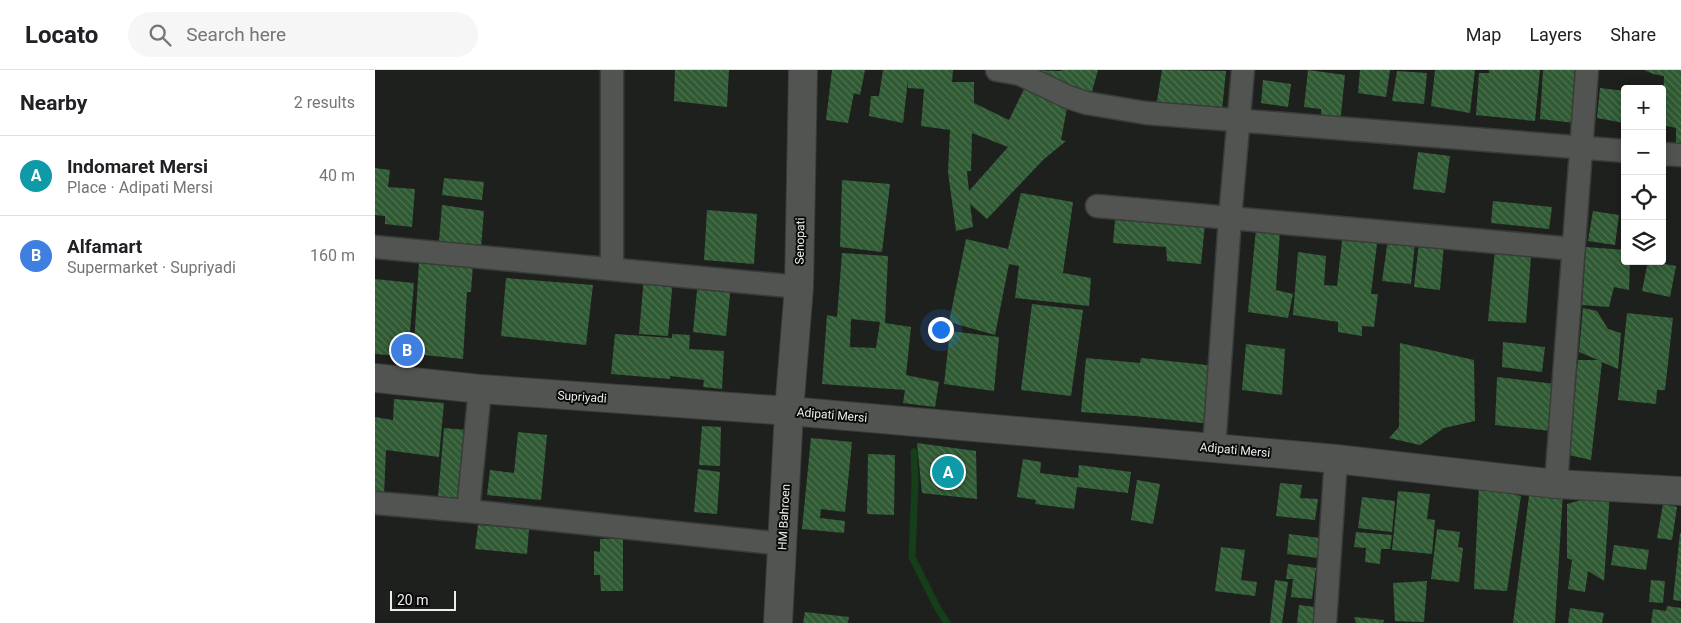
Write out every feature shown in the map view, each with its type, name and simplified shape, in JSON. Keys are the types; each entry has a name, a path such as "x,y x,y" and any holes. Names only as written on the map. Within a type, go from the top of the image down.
{"street":[{"path":"612,268 613,70"},
{"name":"Senopati","path":"789,411 799,287 803,70"},
{"path":"997,70 1020,74 1068,97 1086,103 1146,113 1239,122 1621,151"},
{"path":"1214,448 1230,218 1243,70"},
{"path":"1556,484 1587,70"},
{"path":"1666,154 1681,155"},
{"path":"1097,206 1574,249"},
{"path":"375,247 799,287"},
{"name":"Supriyadi","path":"375,378 480,389 789,411"},
{"path":"468,511 480,389"},
{"name":"Adipati Mersi","path":"789,411 1336,459 1556,484 1681,491"},
{"name":"HM Bahroen","path":"778,623 789,411"},
{"path":"1325,623 1336,459"},
{"path":"375,503 783,544"}],"building":[{"path":"675,70 729,70 727,107 674,101"},
{"path":"832,70 865,70 860,95 854,93 848,123 826,120"},
{"path":"883,70 953,70 952,82 974,82 974,103 1009,120 1026,85 1067,108 1061,140 1066,141 1043,160 987,219 970,204 973,227 956,231 948,172 950,130 921,126 924,89 908,88 908,80 903,123 869,116 871,96 879,96","holes":["972,133 1008,147 969,191 967,171 971,171"]},
{"path":"1029,70 1061,71 1098,70 1091,95"},
{"path":"1162,70 1226,71 1222,110 1156,107"},
{"path":"1308,70 1345,75 1340,124 1321,122 1321,109 1304,107"},
{"path":"1360,70 1390,70 1386,97 1358,93"},
{"path":"1435,70 1475,70 1470,113 1431,106"},
{"path":"1489,70 1540,70 1535,121 1476,115 1479,73 1489,73"},
{"path":"1543,70 1578,70 1575,123 1540,119"},
{"path":"1644,70 1681,70 1681,144 1676,143 1676,128 1666,126 1666,85 1664,85 1664,76"},
{"path":"1397,71 1427,73 1424,104 1392,101"},
{"path":"1263,80 1291,84 1288,107 1261,103"},
{"path":"1600,88 1621,91 1621,122 1597,118"},
{"path":"1418,152 1450,156 1445,193 1413,189"},
{"path":"375,168 390,170 388,187 415,189 412,227 385,224 385,216 375,215"},
{"path":"444,178 484,182 482,200 442,195"},
{"path":"842,180 890,184 882,252 840,247"},
{"path":"1021,193 1073,202 1063,273 1091,278 1089,306 1015,298 1019,266 1009,264 995,335 949,322 966,239 1008,249"},
{"path":"1493,201 1552,207 1549,229 1491,223"},
{"path":"442,205 484,211 481,247 439,241"},
{"path":"707,210 757,214 754,264 704,260"},
{"path":"1593,211 1619,215 1615,245 1588,241"},
{"path":"1115,220 1205,224 1201,264 1167,261 1166,247 1113,243"},
{"path":"1256,229 1280,231 1276,290 1293,294 1288,318 1248,312"},
{"path":"1343,232 1378,235 1371,294 1378,294 1374,327 1362,326 1362,336 1338,332 1338,322 1293,315 1298,252 1326,256 1324,285 1337,286"},
{"path":"1388,239 1415,242 1411,284 1382,281"},
{"path":"1419,242 1444,244 1440,290 1414,287"},
{"path":"1586,247 1621,250 1621,265 1630,265 1629,290 1614,287 1609,307 1582,305"},
{"path":"1495,250 1531,256 1526,323 1488,321"},
{"path":"842,253 888,256 885,323 911,327 906,375 939,382 935,407 903,403 905,390 822,384 827,315 837,317","holes":["851,319 880,322 876,348 850,347"]},
{"path":"419,262 473,264 471,292 467,292 463,359 414,354 412,364 399,362 399,356 375,354 375,279 414,283 409,344 414,345"},
{"path":"1647,265 1676,266 1670,297 1642,291"},
{"path":"644,277 673,278 668,336 639,334"},
{"path":"506,278 593,285 586,345 501,336"},
{"path":"698,280 731,284 726,336 693,332"},
{"path":"1032,304 1083,310 1071,396 1021,390"},
{"path":"1583,308 1597,311 1608,329 1621,333 1618,369 1602,362 1591,460 1569,455 1578,360 1598,360 1579,352"},
{"path":"1627,313 1673,318 1665,390 1657,390 1656,404 1618,400"},
{"path":"950,331 999,337 994,391 944,384"},
{"path":"615,334 672,338 672,334 690,335 689,349 724,351 722,389 703,387 704,380 670,376 670,379 611,374"},
{"path":"1503,342 1545,347 1542,372 1502,367"},
{"path":"1400,343 1474,360 1475,421 1444,428 1420,445 1389,438 1399,427"},
{"path":"1246,344 1285,349 1282,395 1242,390"},
{"path":"1086,358 1140,363 1141,358 1216,366 1211,424 1081,412"},
{"path":"1497,377 1555,384 1551,431 1495,425"},
{"path":"394,399 444,403 439,457 386,450 384,495 375,494 375,417 393,420"},
{"path":"702,426 721,427 720,466 699,465"},
{"path":"444,428 468,430 462,500 438,497"},
{"path":"518,432 547,435 541,500 487,495 490,470 514,473"},
{"path":"811,438 852,442 845,512 821,509 820,518 845,521 844,533 802,529"},
{"path":"917,443 976,451 977,499 922,493"},
{"path":"868,454 895,455 894,515 867,514"},
{"path":"1023,459 1041,462 1040,473 1078,478 1079,465 1131,472 1128,493 1077,487 1074,509 1035,504 1036,500 1017,497"},
{"path":"698,469 720,472 717,514 694,512"},
{"path":"1137,480 1160,484 1153,524 1131,520"},
{"path":"1280,483 1302,485 1300,498 1318,499 1315,520 1276,516"},
{"path":"1479,486 1521,496 1507,591 1474,589"},
{"path":"1530,488 1563,492 1555,623 1513,623"},
{"path":"1398,491 1430,494 1427,519 1435,520 1432,554 1392,550"},
{"path":"1610,492 1604,581 1588,571 1585,592 1568,589 1572,560 1567,558 1567,504"},
{"path":"1362,497 1395,501 1392,532 1358,528"},
{"path":"1663,504 1677,507 1672,540 1657,538"},
{"path":"478,525 529,529 527,554 475,549"},
{"path":"1437,529 1460,532 1458,547 1463,548 1459,582 1431,579"},
{"path":"1356,532 1392,535 1390,549 1381,549 1380,564 1365,562 1366,548 1354,547"},
{"path":"1681,533 1681,601 1673,600"},
{"path":"1289,534 1320,538 1317,558 1287,554"},
{"path":"623,538 623,591 601,591 600,575 594,575 594,551 600,552 600,539"},
{"path":"1614,545 1649,550 1646,570 1611,565"},
{"path":"1221,547 1245,550 1241,580 1257,582 1255,596 1215,591"},
{"path":"1288,564 1316,568 1312,599 1291,597 1293,579 1286,579"},
{"path":"1275,580 1288,582 1282,623 1270,623"},
{"path":"1651,580 1665,581 1663,603 1649,602"},
{"path":"1427,581 1424,622 1395,621 1393,583"},
{"path":"1299,605 1323,608 1321,623 1297,623"},
{"path":"1667,606 1681,608 1681,623 1651,623 1653,609 1666,611"},
{"path":"1570,608 1604,613 1602,623 1568,623"},
{"path":"805,612 849,617 848,623 803,623"},
{"path":"1354,617 1384,620 1383,623 1356,623"}],"waterway":[{"path":"914,452 915,483 912,557 947,623"}],"place":[{"name":"Alfamart","path":"407,350"},
{"name":"Indomaret Mersi","path":"948,472"}]}
